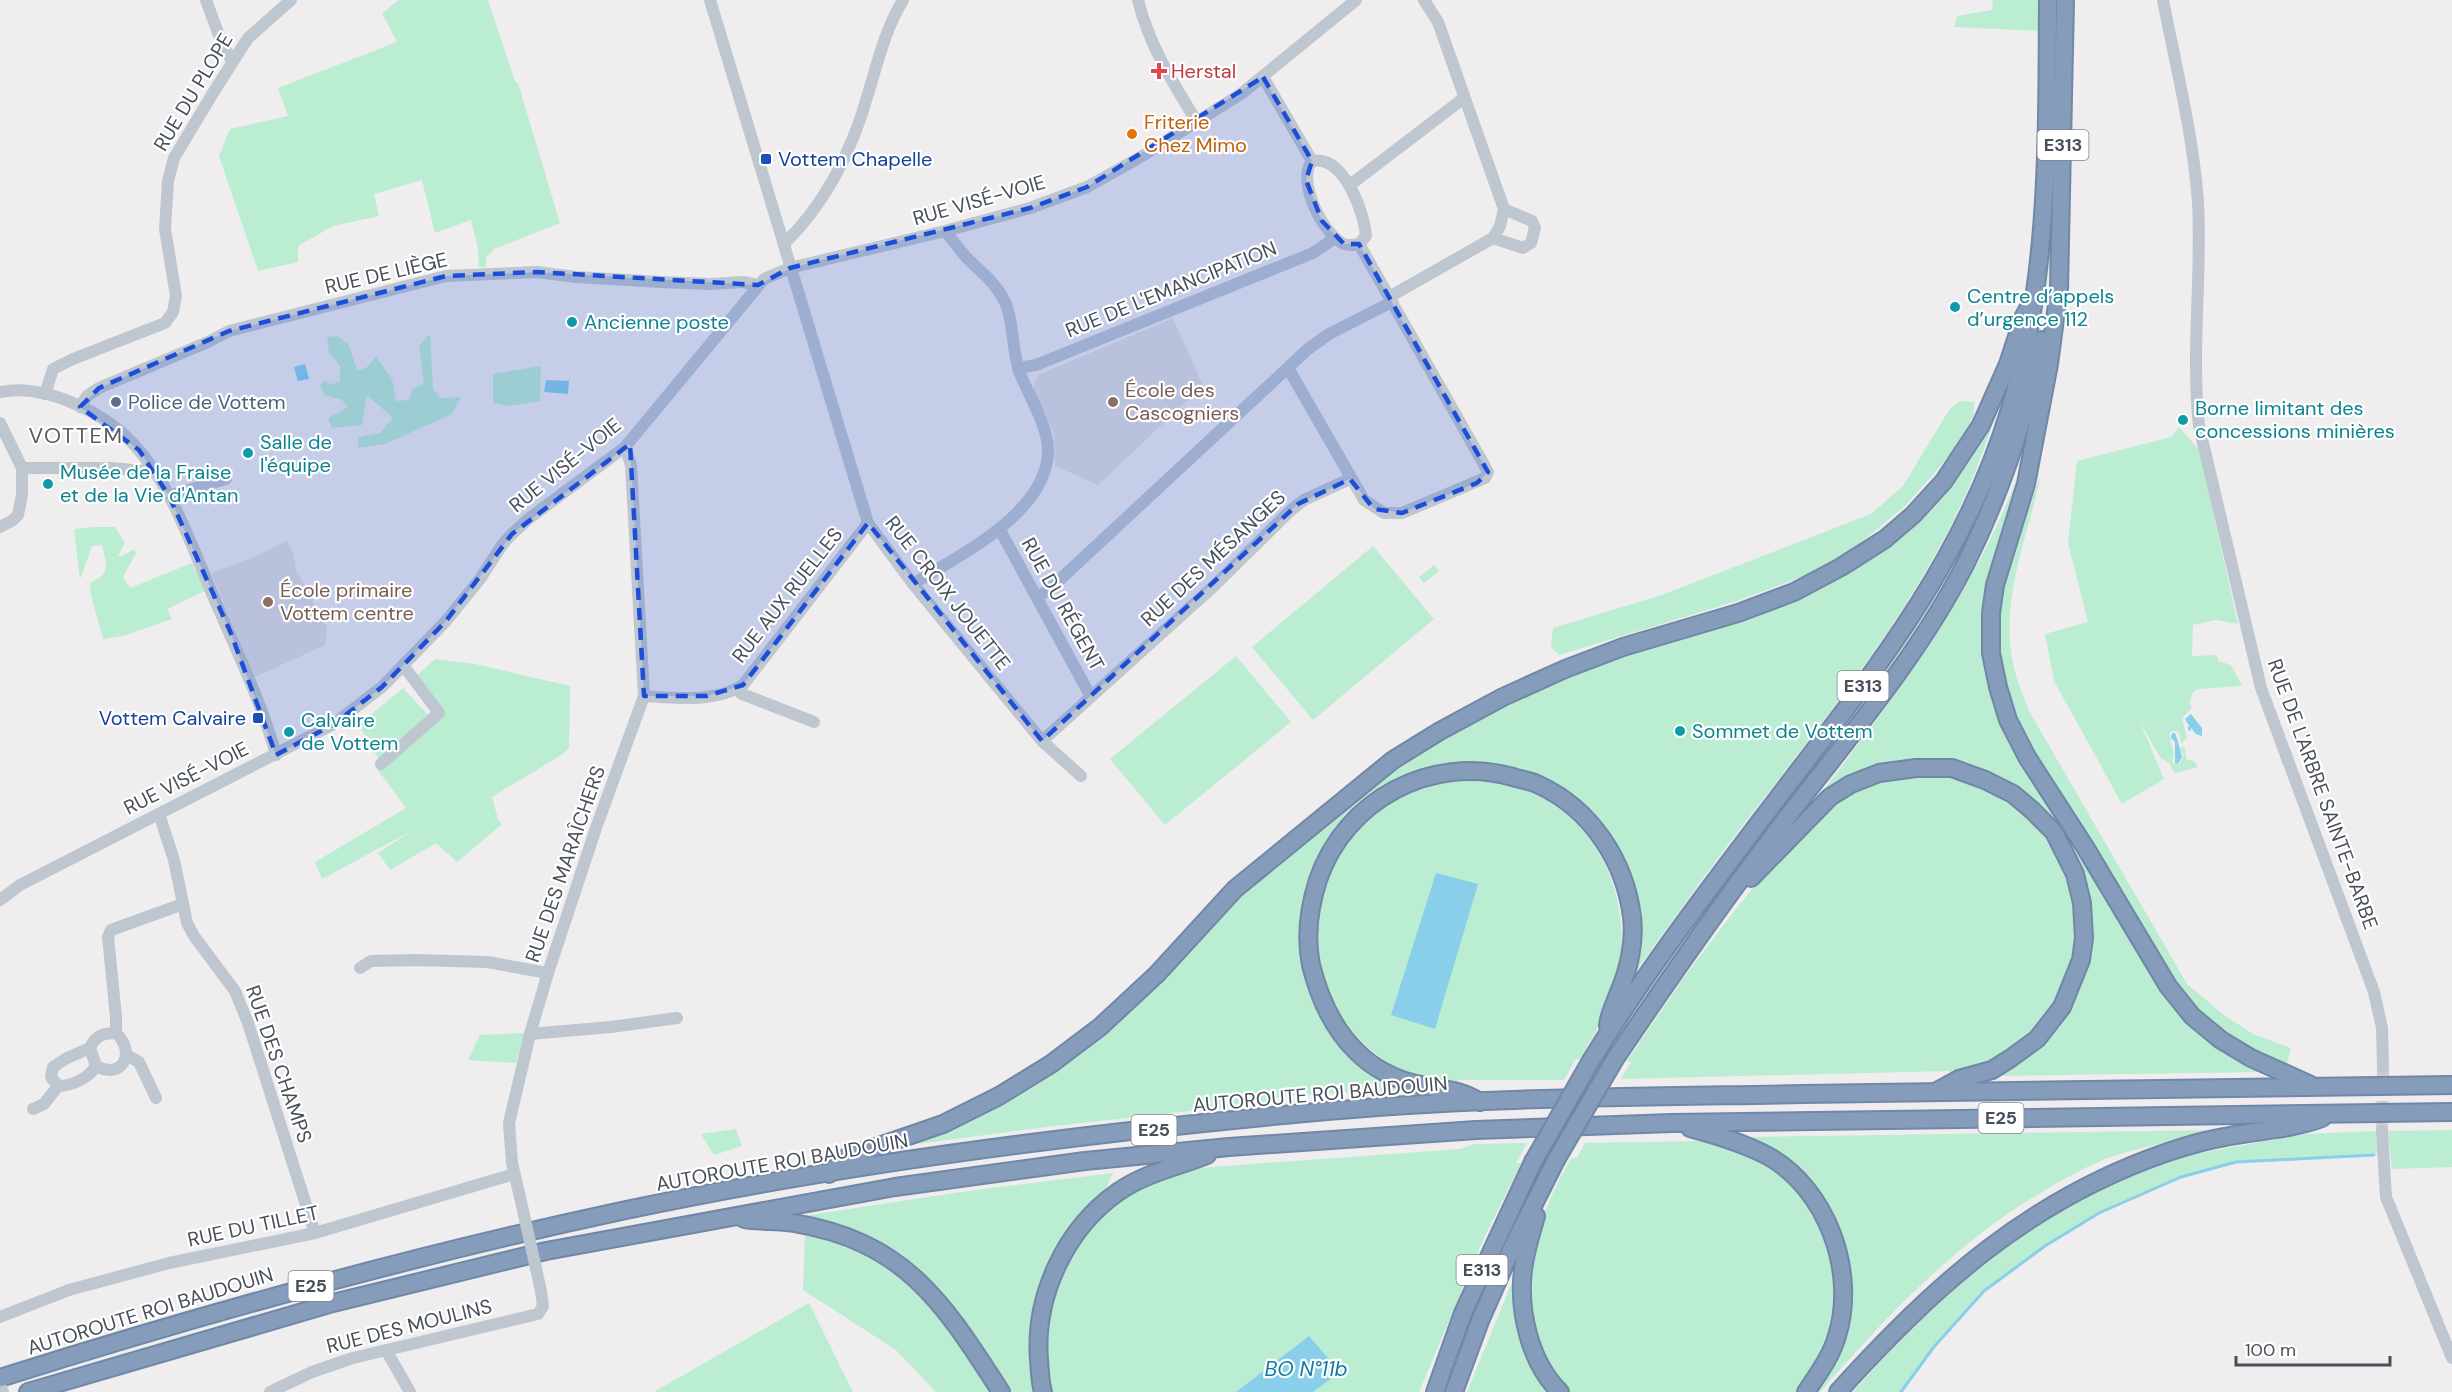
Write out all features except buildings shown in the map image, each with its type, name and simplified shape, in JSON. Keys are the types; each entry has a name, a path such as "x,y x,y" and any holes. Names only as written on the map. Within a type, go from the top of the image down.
{"highway":[{"name":"E313","path":"1435,1389 1463,1313 1533,1162 1592,1059 1755,828 1850,704 1920,606 1976,501 1998,447 2023,361 2036,294 2047,142 2048,0"},
{"name":"E313","path":"1454,1392 1480,1321 1513,1246 1556,1160 1615,1059 1730,892 1895,676 1965,563 2014,447 2033,383 2060,250 2064,0"},
{"path":"2060,250 2059,289 2039,416 2026,484 1995,585 1991,613 1991,654 2008,720 2027,757 2085,847 2168,986 2192,1016 2221,1040 2251,1058 2314,1087"},
{"path":"829,1174 847,1157 943,1124 999,1096 1051,1064 1100,1027 1157,974 1235,889 1393,760 1440,731 1503,697 1565,669 1623,647 1738,613 1794,592 1877,545 1921,507 1944,481 1970,444 1996,394 2023,318 2036,294"},
{"path":"1730,892 1755,875 1830,797 1851,784 1879,772 1916,768 1952,768 1985,780 2013,794 2032,810 2054,832 2076,874 2082,903 2084,938 2079,967 2062,1007 2037,1039 1992,1070 1959,1079 1935,1092"},
{"path":"1480,1102 1464,1092 1414,1084 1387,1073 1357,1053 1337,1028 1316,984 1308,952 1308,924 1312,898 1324,863 1354,820 1373,802 1406,783 1434,774 1467,770 1501,774 1539,784 1571,804 1595,829 1613,856 1626,886 1632,919 1631,953 1620,990 1609,1016 1607,1035"},
{"name":"E25","path":"1935,1092 2452,1085"},
{"name":"AUTOROUTE ROI BAUDOUIN","path":"0,1378 153,1329 328,1281 627,1210 976,1150 1297,1113 1480,1102 1935,1092"},
{"name":"E25","path":"28,1392 344,1300 546,1251 895,1186 1085,1161 1229,1147 1476,1130 1672,1123 2452,1112"},
{"path":"1838,1392 1888,1336 1952,1278 2002,1237 2054,1203 2117,1171 2170,1151 2224,1137 2300,1127 2331,1114"},
{"path":"1672,1123 1727,1138 1768,1156 1802,1183 1828,1223 1839,1259 1843,1294 1837,1335 1825,1365 1806,1392"},
{"path":"1043,1392 1038,1342 1043,1303 1057,1266 1069,1244 1095,1211 1118,1192 1148,1175 1229,1147"},
{"path":"1545,1183 1523,1270 1522,1292 1532,1348 1560,1392"},
{"path":"729,1216 756,1221 792,1222 832,1232 868,1246 897,1263 926,1286 954,1320 1001,1392"}],"street":[{"path":"206,0 221,41 232,61"},
{"name":"RUE DU PLOPE","path":"45,394 53,369 165,323 170,318 176,296 165,229 165,200 170,170 183,142 248,38 291,0"},
{"name":"RUE CROIX JOUETTE","path":"710,0 868,523 913,584 1042,741 1081,776"},
{"path":"784,244 814,208 843,164 868,96 887,31 903,0"},
{"path":"1138,0 1142,16 1160,59 1197,122"},
{"path":"1038,597 1053,586 1320,340 1493,238 1500,226 1504,209 1438,22 1424,0"},
{"name":"RUE DE L'ARBRE SAINTE-BARBE","path":"2163,0 2187,117 2198,204 2195,393 2199,426 2261,688 2374,992 2382,1028 2383,1067"},
{"name":"RUE VISÉ-VOIE","path":"0,900 20,885 334,724 382,687 446,621 512,534 527,520 625,447 758,285 777,272 1030,208 1086,187 1241,94 1354,1"},
{"path":"1263,77 1312,161"},
{"path":"1350,185 1464,98"},
{"path":"1312,161 1322,161 1329,165 1350,185 1365,228 1366,236 1359,244 1344,244 1335,238 1322,221 1308,189 1305,174 1312,161"},
{"path":"1493,238 1524,248 1531,243 1535,228 1532,221 1504,209"},
{"path":"913,584 1000,530 1024,505 1041,480 1048,452 1041,418 1018,368 1006,305 994,281 967,258 945,231"},
{"name":"RUE DE L'EMANCIPATION","path":"1018,368 1036,365 1297,260 1313,253 1335,238"},
{"path":"1287,368 1350,479 1368,505 1384,513 1395,514 1419,508 1485,478 1488,472 1359,244"},
{"name":"RUE DE LIÈGE","path":"80,407 87,396 99,388 230,331 446,276 537,272 650,281 711,284 743,282 758,285"},
{"path":"0,392 30,391 80,407 98,416 139,450 169,496 230,631 276,755"},
{"path":"0,423 22,468 21,507 13,520 0,527"},
{"name":"RUE DES MARAÎCHERS","path":"541,1291 514,1174 509,1124 530,1034 548,973 596,828 644,696 631,465 625,447"},
{"path":"22,468 112,468 154,472"},
{"path":"169,496 226,479"},
{"name":"RUE DES MÉSANGES","path":"1042,741 1231,570 1290,511 1312,496 1350,479"},
{"name":"RUE AUX RUELLES","path":"644,696 681,699 707,696 736,689 742,685 868,523"},
{"name":"RUE DU RÉGENT","path":"1000,530 1091,697"},
{"path":"381,764 439,713 403,665"},
{"name":"RUE AUX RUELLES","path":"736,689 742,694 814,722"},
{"name":"RUE DES CHAMPS","path":"159,814 174,860 187,923 235,991 248,1023 315,1233"},
{"path":"90,1048 96,1066 103,1069 115,1069 124,1063 127,1055 126,1046 116,1033 108,937 111,930 183,904"},
{"path":"360,968 371,961 428,960 487,962 548,973"},
{"path":"530,1034 611,1027 677,1018"},
{"path":"58,1086 51,1077 53,1068 67,1058 90,1048 97,1037 106,1033 116,1033"},
{"path":"127,1055 139,1062 156,1098"},
{"path":"58,1086 68,1086 76,1082 92,1072 96,1066"},
{"path":"33,1109 44,1104 58,1086"},
{"path":"2382,1131 2386,1197 2452,1358"},
{"name":"RUE DU TILLET","path":"0,1317 69,1290 169,1263 315,1233 514,1174"},
{"name":"RUE DES MOULINS","path":"270,1392 312,1372 352,1358 538,1314 543,1306 541,1291"},
{"path":"386,1350 410,1392"},
{"path":"0,1386 3,1392"}],"highlighted area":[{"path":"1263,77 1312,161 1306,180 1322,221 1344,244 1359,244 1488,472 1477,483 1402,513 1374,509 1350,479 1298,504 1042,741 868,523 743,685 707,696 644,696 630,444 512,534 446,621 382,687 334,724 276,755 230,631 169,496 139,450 80,407 99,388 229,331 446,276 537,272 758,285 790,268 1030,208 1087,187"}],"shaded area":[{"name":"École des Cascogniers","path":"1173,318 1203,386 1098,485 1055,466 1054,432 1033,389 1038,375"},
{"name":"École primaire Vottem centre","path":"287,541 294,555 296,570 327,628 325,645 255,677 211,573 254,557"}],"green space":[{"path":"399,0 488,0 515,81 518,83 560,223 494,249 486,258 486,267 479,267 478,249 471,220 435,233 422,180 374,194 379,216 333,226 298,246 298,262 258,271 219,156 230,129 288,116 278,88 397,42 382,13"},
{"path":"1993,0 2041,0 2041,31 1954,27 1957,16 1992,10"},
{"path":"2054,0 2058,0 2052,246 2037,350 2010,447 1961,560 1898,662 1608,1059 1601,1059 1720,886 1856,709 1926,609 1956,558 1982,502 2020,398"},
{"path":"430,334 433,389 441,398 461,397 452,414 385,444 358,448 359,437 380,433 393,418 367,395 362,425 332,428 328,418 348,407 342,400 325,395 320,385 325,380 330,385 340,381 340,366 329,352 327,337 337,336 348,343 357,370 366,368 376,357 392,379 396,401 409,400 412,390 424,383 419,346"},
{"path":"541,366 540,401 509,406 493,403 493,374"},
{"path":"1960,401 1974,402 1974,416 1947,459 1905,506 1859,544 1831,563 1804,576 1737,601 1559,655 1551,647 1553,628 1662,595 1871,514 1903,486 1949,410"},
{"path":"1997,411 1963,501 1936,553 1895,621 1632,977 1639,937 1640,914 1626,866 1602,826 1568,795 1528,775 1484,765 1439,767 1395,782 1344,819 1321,850 1307,886 1302,918 1303,967 1310,983 1377,1073 1411,1092 1363,1095 1362,1091 1270,1098 1270,1102 894,1147 1080,1048 1237,894 1319,826 1405,763 1467,726 1543,688 1625,656 1765,613 1809,595 1854,570 1885,548 1975,449"},
{"path":"2179,427 2199,450 2238,624 2216,620 2193,625 2192,656 2217,655 2218,661 2231,665 2242,686 2198,689 2193,692 2190,701 2191,709 2182,718 2187,738 2181,744 2179,732 2172,731 2169,734 2174,754 2172,762 2179,765 2184,755 2180,749 2184,746 2187,760 2194,761 2198,767 2175,773 2169,763 2160,757 2140,722 2164,779 2122,804 2054,681 2045,634 2088,622 2068,543 2077,461 2171,437"},
{"path":"2025,455 1992,575 1993,691 2161,986 2261,1072 1998,1076 2029,1055 2056,1029 2067,1014 2084,980 2089,950 2083,877 2066,837 2047,812 2024,792 1997,776 1968,766 1938,761 1906,761 1875,766 1853,775 1819,796 1908,676 1962,592 1986,548"},
{"path":"2041,475 2016,573 2009,622 2010,647 2015,672 2029,711 2187,984 2224,1015 2253,1034 2291,1048 2287,1064 2253,1050 2226,1033 2201,1012 2176,986 2017,718 2005,681 2000,620 2010,563"},
{"path":"115,527 125,543 118,556 134,549 136,553 123,577 130,588 192,563 205,591 167,609 172,619 123,636 103,639 90,591 91,582 105,572 106,562 102,545 92,546 80,579 74,529"},
{"path":"1373,546 1434,619 1313,720 1252,647"},
{"path":"1434,565 1439,571 1424,583 1419,577"},
{"path":"1236,656 1291,722 1165,825 1110,759"},
{"path":"435,659 475,664 570,686 569,747 563,754 492,797 498,819 502,824 457,862 436,843 390,870 378,853 411,831 322,879 315,862 406,808 377,769 381,764 359,725 403,688 428,715 439,713 441,709 418,675"},
{"path":"1895,775 1954,778 1994,791 2014,804 2029,818 2048,839 2062,863 2071,888 2076,914 2076,940 2071,966 2061,992 2033,1032 2010,1052 1992,1062 1961,1072 1621,1079 1631,1062 1627,1061 1685,976 1739,905 1783,853 1842,796"},
{"path":"1468,780 1526,791 1554,805 1577,824 1596,848 1609,874 1618,904 1622,934 1620,964 1613,994 1606,1011 1580,1059 1575,1060 1564,1080 1458,1080 1457,1084 1404,1071 1363,1043 1335,1006 1320,962 1318,915 1330,869 1358,828 1401,795 1442,783"},
{"path":"525,1033 516,1063 468,1060 480,1035"},
{"path":"736,1129 742,1146 714,1155 701,1134"},
{"path":"2222,1130 2110,1157 2071,1175 2010,1212 1980,1234 1924,1283 1820,1392 1816,1392 1836,1357 1843,1337 1850,1301 1852,1282 1843,1241 1836,1222 1815,1188 1786,1160 1751,1137"},
{"path":"2452,1130 2452,1167 2392,1169 2388,1131"},
{"path":"2376,1131 2377,1153 2298,1160 2235,1162 2180,1177 2099,1212 2043,1247 1984,1291 1933,1348 1901,1392 1853,1392 1903,1336 2002,1247 2053,1213 2100,1187 2173,1158 2305,1134"},
{"path":"1708,1141 1748,1155 1782,1177 1808,1207 1826,1241 1834,1279 1833,1318 1821,1356 1797,1392 1567,1392 1540,1349 1530,1309 1529,1287 1535,1242 1542,1220 1571,1158 1577,1158 1585,1143"},
{"path":"1527,1143 1516,1163 1521,1163 1484,1238 1419,1392 1052,1392 1046,1361 1047,1330 1053,1300 1064,1271 1080,1244 1099,1220 1122,1200 1148,1183 1171,1174 1211,1167 1460,1149 1474,1144"},
{"path":"1549,1160 1448,1392 1441,1392 1469,1316 1542,1161"},
{"path":"1113,1173 1108,1185 1094,1205 1056,1251 1041,1284 1035,1338 1036,1392 1006,1392 928,1283 803,1216 968,1191"},
{"path":"805,1234 870,1259 894,1274 915,1292 952,1335 989,1392 936,1392 896,1350 803,1290"},
{"path":"1515,1275 1516,1316 1525,1351 1548,1392 1467,1392"},
{"path":"809,1303 853,1392 654,1392"}],"water":[{"path":"305,364 309,379 298,381 294,367"},
{"path":"546,380 569,381 568,394 544,392"},
{"path":"2191,714 2202,728 2202,736 2196,734 2191,728 2191,731 2188,730 2188,726 2190,727 2185,719"},
{"path":"2172,733 2175,733 2182,757 2178,764 2175,763 2175,742 2171,738"},
{"path":"1436,873 1478,884 1435,1029 1391,1015"},
{"name":"BO N°11b","path":"1309,1336 1340,1372 1313,1392 1236,1392"}],"waterway":[{"path":"1901,1392 1933,1348 1984,1291 2045,1246 2099,1213 2181,1177 2236,1162 2374,1155"}],"tunnel":[{"path":"2382,1131 2383,1067"}],"place":[{"name":"Herstal","path":"1159,71"},
{"name":"Friterie Chez Mimo","path":"1132,134"},
{"name":"Vottem Chapelle","path":"766,159"},
{"name":"Centre d’appels d’urgence 112","path":"1955,307"},
{"name":"Ancienne poste","path":"572,322"},
{"name":"Police de Vottem","path":"116,402"},
{"name":"École des Cascogniers","path":"1113,402"},
{"name":"Borne limitant des concessions minières","path":"2183,420"},
{"name":"Salle de l'équipe","path":"248,453"},
{"name":"Musée de la Fraise et de la Vie d'Antan","path":"48,484"},
{"name":"École primaire Vottem centre","path":"268,602"},
{"name":"Vottem Calvaire","path":"258,718"},
{"name":"Sommet de Vottem","path":"1680,731"},
{"name":"Calvaire de Vottem","path":"289,732"}],"district":[{"name":"VOTTEM","path":"76,435"}]}
